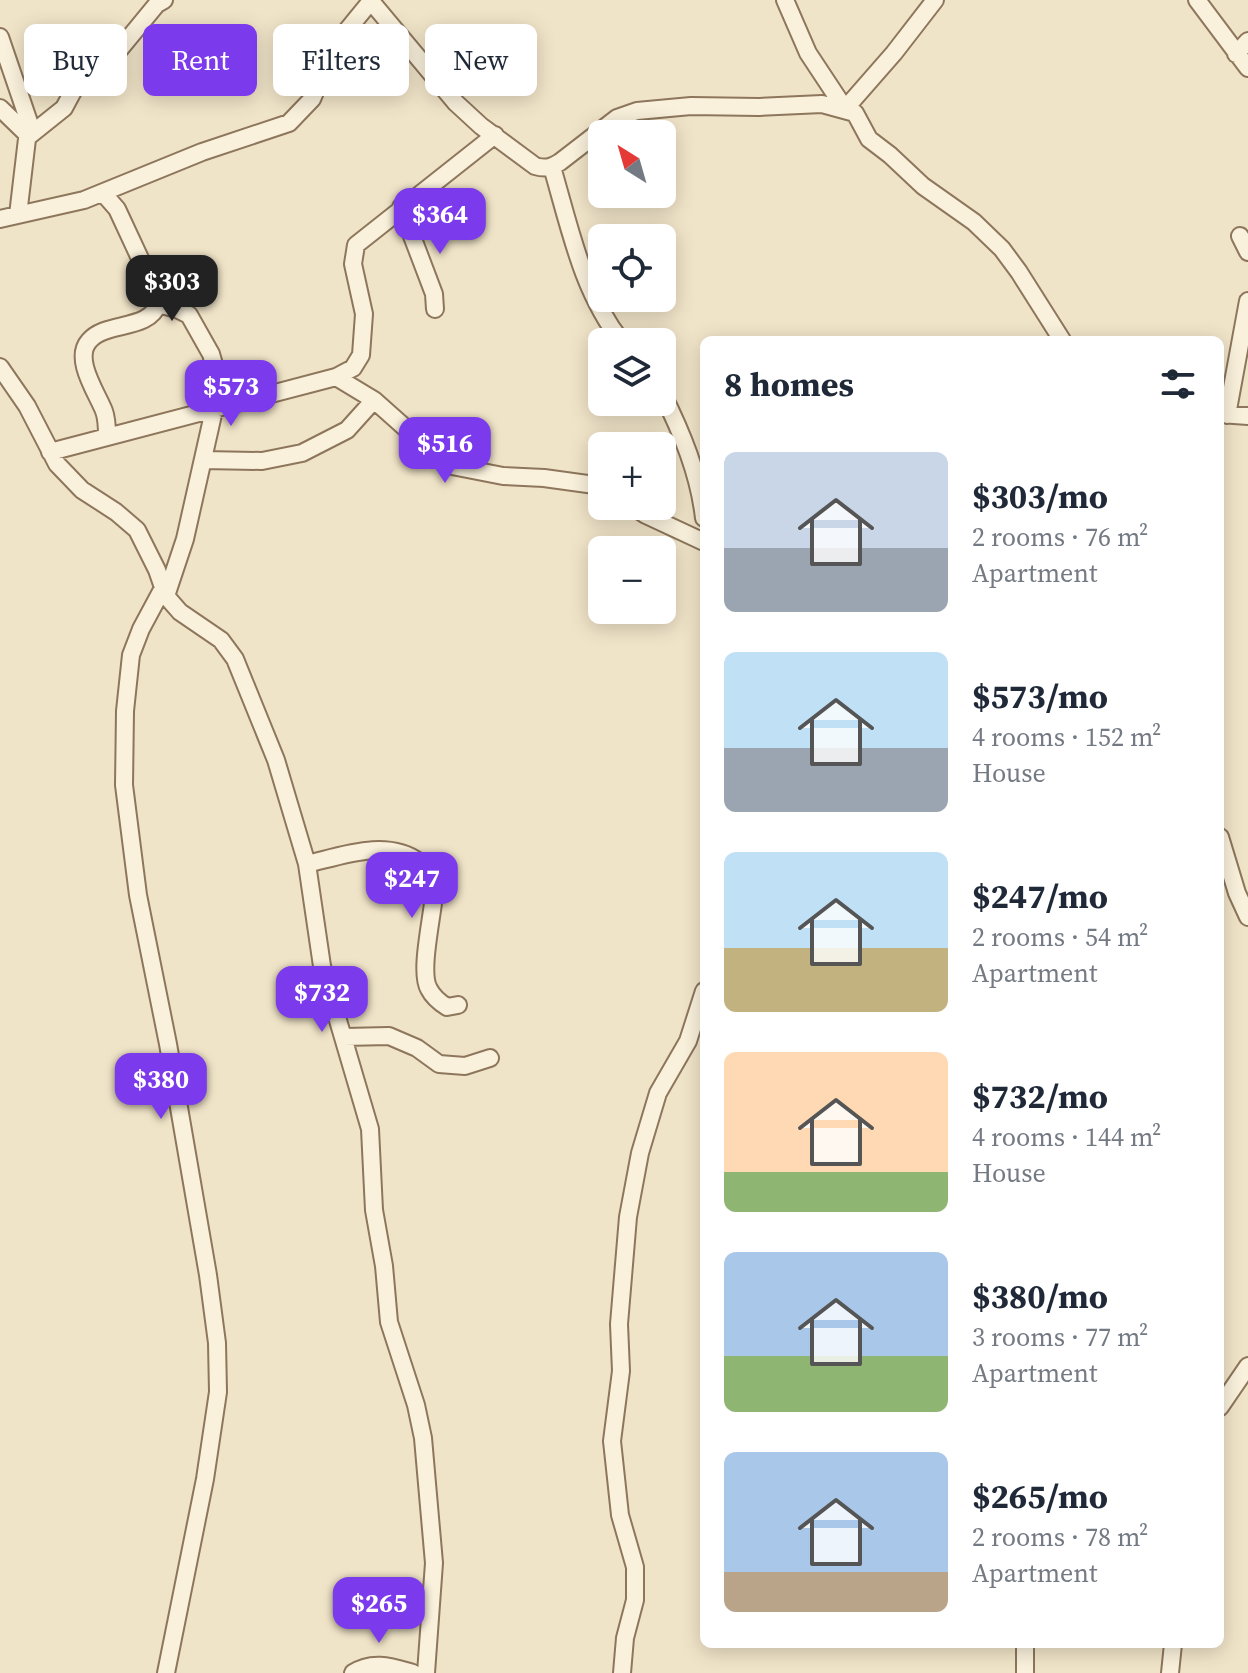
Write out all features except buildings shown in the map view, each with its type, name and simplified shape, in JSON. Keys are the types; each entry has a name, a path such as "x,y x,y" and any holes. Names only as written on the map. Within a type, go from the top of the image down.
{"street":[{"path":"29,136 64,108 78,82 115,55 157,4 164,0"},
{"path":"0,219 84,200 202,152 289,123 312,99 335,45 370,0 456,103 535,166 552,167 617,118 637,111 691,106 813,104 855,113 869,139 932,192 974,222 1002,249 1059,336"},
{"path":"785,0 808,53 845,109"},
{"path":"845,109 935,0"},
{"path":"1197,0 1248,68"},
{"path":"0,37 27,112 29,136 18,215"},
{"path":"1236,54 1248,41"},
{"path":"0,108 29,136"},
{"path":"50,452 336,377 353,368 361,354 364,314 353,264 354,249 362,238 495,135"},
{"path":"552,167 588,287 611,328"},
{"path":"103,193 117,209 157,295 158,304 149,317 96,335 84,348 84,362 106,415 107,436"},
{"path":"401,207 434,294 435,309"},
{"path":"1240,236 1248,252"},
{"path":"1248,301 1224,415 1248,416"},
{"path":"158,304 189,315 197,324 215,368 214,410 185,539 165,592 141,629 131,655 125,711 124,785 138,895 168,1044 217,1343 218,1392 205,1479 166,1673"},
{"path":"0,367 27,406 57,464 82,490 137,530 165,592 180,612 221,640 235,659 276,760 307,864 322,966 370,1129 374,1210 384,1266 389,1322 416,1405 423,1438 434,1563 426,1673"},
{"path":"336,377 374,400 447,465 503,476 588,484"},
{"path":"203,460 276,460 302,453 347,430 374,400"},
{"path":"674,416 695,472 700,498"},
{"path":"657,520 700,540"},
{"path":"307,864 365,850 396,852 420,862 435,882 425,963 427,987 447,1007 458,1005"},
{"path":"1224,850 1248,917"},
{"path":"622,1673 625,1638 635,1600 635,1567 620,1515 612,1441 621,1371 619,1324 628,1217 640,1153 658,1093 688,1041 700,1004"},
{"path":"344,1037 389,1036 417,1048 439,1064 465,1066 490,1058"},
{"path":"1224,1401 1248,1366"},
{"path":"1025,1648 1025,1673"},
{"path":"1170,1673 1173,1648"},
{"path":"353,1673 364,1667 381,1665 413,1673"}]}
